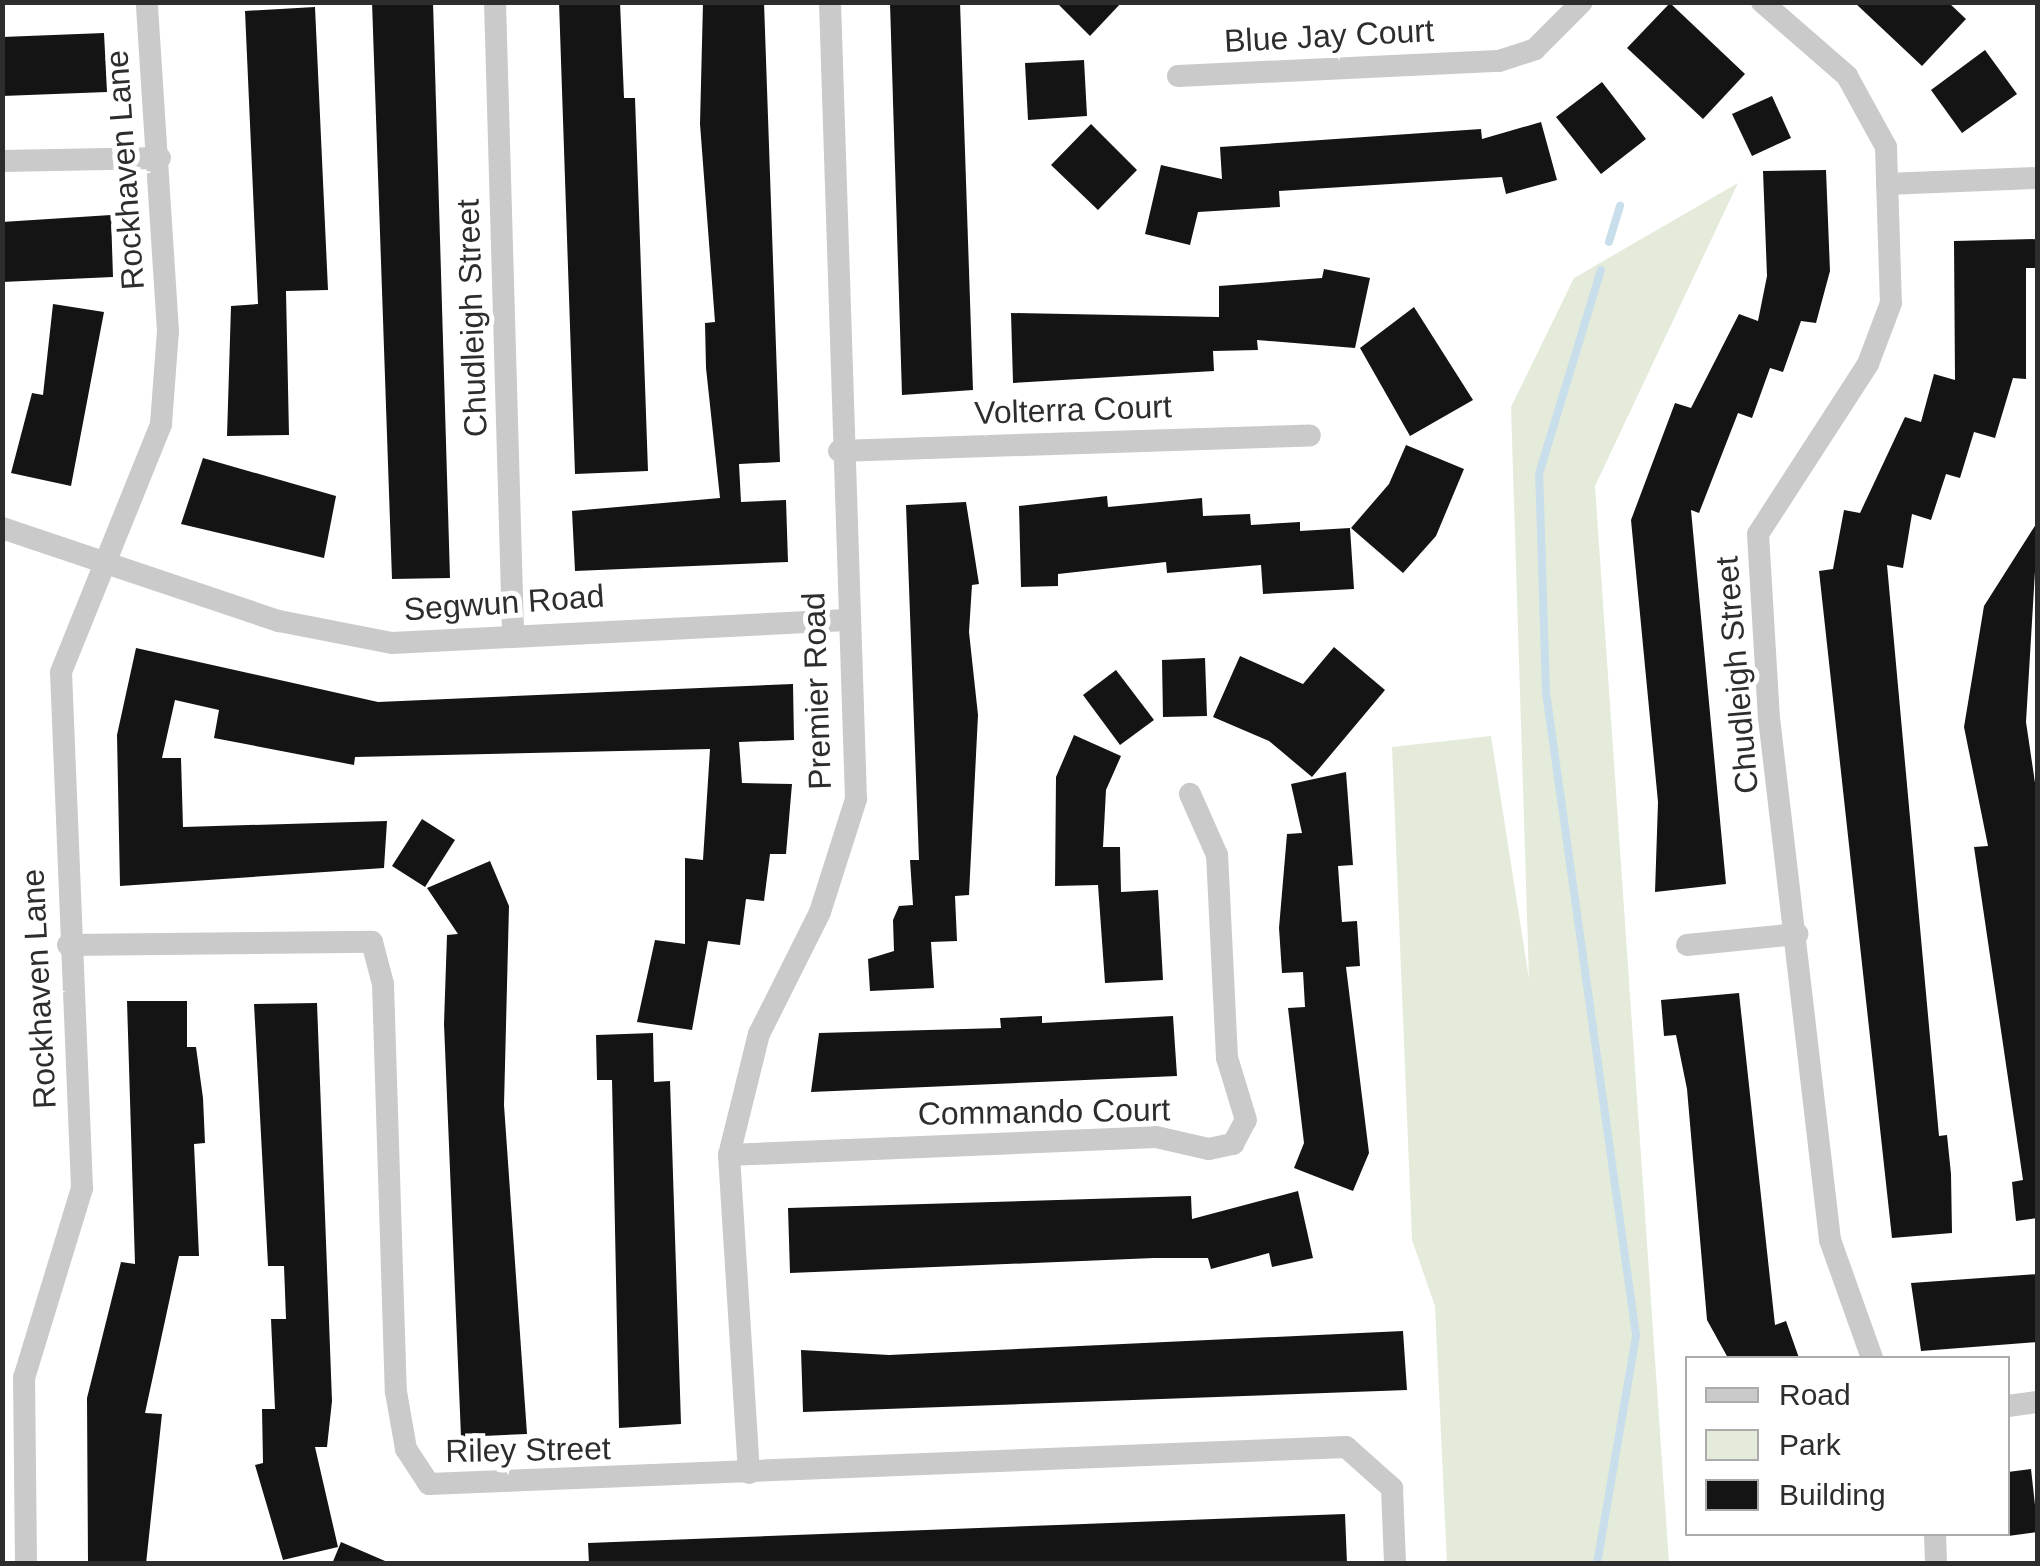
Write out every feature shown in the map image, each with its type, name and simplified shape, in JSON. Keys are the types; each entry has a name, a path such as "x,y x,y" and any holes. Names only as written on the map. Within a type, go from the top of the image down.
{"street":[{"name":"Rockhaven Lane","path":"26,1564 12,1505 24,1378 82,1188 68,945 61,672 161,424 168,332 160,158 147,2"},
{"name":"Chudleigh Street","path":"495,2 513,632"},
{"name":"Premier Road","path":"749,1473 729,1155 759,1034 820,912 856,799 839,451 830,2"},
{"name":"Blue Jay Court","path":"1178,76 1499,61 1535,48 1582,2"},
{"name":"Chudleigh Street","path":"1762,2 1847,76 1874,113 1887,184 1885,318 1868,364 1758,534 1830,1240 1871,1356"},
{"path":"2,161 160,158"},
{"path":"1887,184 2038,178"},
{"name":"Volterra Court","path":"839,451 1310,434"},
{"name":"Segwun Road","path":"2,528 280,620 392,643 513,632 846,620"},
{"name":"Commando Court","path":"729,1155 1156,1137 1210,1149 1233,1144 1246,1120 1227,1058 1217,855 1190,794"},
{"path":"1687,945 1797,934"},
{"name":"Riley Street","path":"68,945 372,942 382,984 396,1392 406,1449 429,1484 1346,1448 1392,1488 1394,1564"},
{"path":"2010,1406 2038,1402"},
{"path":"1935,1536 1936,1564"}],"green space":[{"path":"1738,183 1595,486 1669,1563 1447,1563 1435,1306 1412,1240 1392,747 1491,736 1529,979 1511,407 1574,278"}],"building":[{"path":"372,2 433,2 450,578 392,579"},
{"path":"559,2 620,2 624,98 635,98 648,471 575,474"},
{"path":"703,2 764,2 780,462 739,464 741,502 786,500 788,562 575,571 572,511 720,498 706,368 705,323 715,322 700,124"},
{"path":"960,2 973,390 902,395 890,3"},
{"path":"1056,2 1122,2 1090,36"},
{"path":"1854,2 1948,2 1966,19 1922,66"},
{"path":"1670,3 1745,74 1703,119 1627,48"},
{"path":"315,7 328,290 286,291 289,435 227,436 231,306 258,304 245,11"},
{"path":"104,33 107,92 2,96 2,37"},
{"path":"1985,50 2017,94 1962,133 1931,90"},
{"path":"1084,60 1087,116 1028,120 1025,63"},
{"path":"1602,82 1646,139 1601,174 1556,117"},
{"path":"1772,96 1791,138 1752,156 1732,114"},
{"path":"1541,122 1557,180 1506,194 1502,177 1279,191 1280,207 1198,212 1190,245 1145,234 1161,165 1222,179 1220,147 1481,129 1482,139"},
{"path":"1091,124 1137,170 1098,210 1051,165"},
{"path":"1826,170 1830,271 1816,323 1801,321 1783,372 1770,368 1752,418 1738,413 1699,513 1691,510 1726,884 1655,892 1658,802 1631,520 1675,403 1691,408 1739,314 1758,321 1767,276 1763,171"},
{"path":"111,215 113,277 2,282 2,222"},
{"path":"2038,239 2038,268 2026,268 2026,379 2013,378 1995,438 1974,432 1960,478 1946,474 1931,520 1912,514 1903,568 1887,565 1939,1136 1947,1135 1951,1174 1952,1233 1892,1238 1819,571 1833,569 1844,510 1860,513 1905,417 1921,422 1934,374 1955,380 1954,241"},
{"path":"1324,269 1370,278 1355,348 1257,340 1258,350 1213,351 1214,371 1013,383 1011,313 1219,317 1219,286 1322,278"},
{"path":"53,304 104,312 71,486 11,473 32,393 43,395"},
{"path":"1414,307 1473,400 1410,436 1360,348"},
{"path":"1406,445 1464,469 1436,536 1403,573 1351,528 1389,484"},
{"path":"203,458 336,496 324,558 181,524"},
{"path":"1107,496 1108,507 1202,498 1203,516 1250,514 1251,525 1300,522 1300,531 1350,528 1354,589 1263,594 1261,565 1167,573 1166,562 1058,574 1058,586 1021,587 1019,506"},
{"path":"966,502 979,584 972,585 969,632 978,715 969,895 955,896 957,941 931,942 934,988 870,991 868,959 894,951 893,920 899,906 913,905 910,860 919,860 906,505"},
{"path":"2038,521 2026,722 2038,803 2038,1218 2016,1221 2012,1182 2023,1180 1974,847 1988,846 1964,727 1984,606"},
{"path":"1334,647 1385,690 1312,777 1269,741 1213,717 1240,656 1303,684"},
{"path":"136,648 378,702 793,684 794,740 739,742 742,783 792,784 786,854 770,854 764,901 746,899 740,945 708,941 692,1030 637,1022 655,940 685,944 685,858 703,860 710,749 355,757 354,765 214,738 219,710 175,700 162,758 181,758 183,827 387,821 384,868 120,886 117,735"},
{"path":"1205,658 1207,716 1163,717 1162,660"},
{"path":"1116,670 1154,720 1120,745 1083,695"},
{"path":"1074,735 1121,756 1106,790 1103,847 1120,847 1121,892 1158,890 1163,980 1105,983 1098,885 1055,886 1056,777"},
{"path":"1346,772 1353,865 1338,866 1342,922 1357,921 1360,966 1346,967 1369,1153 1353,1191 1294,1168 1304,1143 1288,1008 1305,1007 1303,972 1282,973 1279,928 1287,834 1302,833 1291,784"},
{"path":"422,819 455,840 425,887 392,866"},
{"path":"490,861 509,906 504,1105 527,1434 461,1437 444,1024 447,935 458,934 427,888"},
{"path":"1739,993 1775,1325 1786,1321 1798,1356 1727,1356 1707,1320 1687,1089 1676,1035 1664,1036 1661,1000"},
{"path":"127,1001 187,1001 187,1047 196,1047 203,1098 205,1143 194,1144 199,1256 179,1256 145,1413 162,1414 146,1564 88,1564 87,1398 121,1262 135,1264"},
{"path":"317,1003 332,1401 327,1447 315,1447 338,1547 283,1560 255,1465 263,1463 262,1409 275,1409 271,1319 286,1319 284,1266 268,1266 254,1004"},
{"path":"1042,1016 1042,1023 1173,1016 1177,1076 811,1092 819,1033 1001,1028 1000,1018"},
{"path":"653,1033 654,1082 670,1081 681,1424 619,1428 612,1080 597,1080 596,1035"},
{"path":"1298,1191 1313,1258 1272,1267 1269,1253 1211,1269 1208,1258 1154,1258 790,1273 788,1208 1191,1196 1192,1219"},
{"path":"2038,1274 2038,1342 1921,1351 1911,1283"},
{"path":"1403,1331 1407,1390 803,1412 801,1350 889,1355"},
{"path":"2031,1469 2038,1532 2010,1536 2010,1472"},
{"path":"1345,1514 1347,1564 589,1564 588,1543"},
{"path":"341,1542 392,1564 332,1564"}],"waterway":[{"path":"1609,242 1620,206"},
{"path":"1597,1564 1636,1335 1546,692 1539,474 1601,270"}]}
